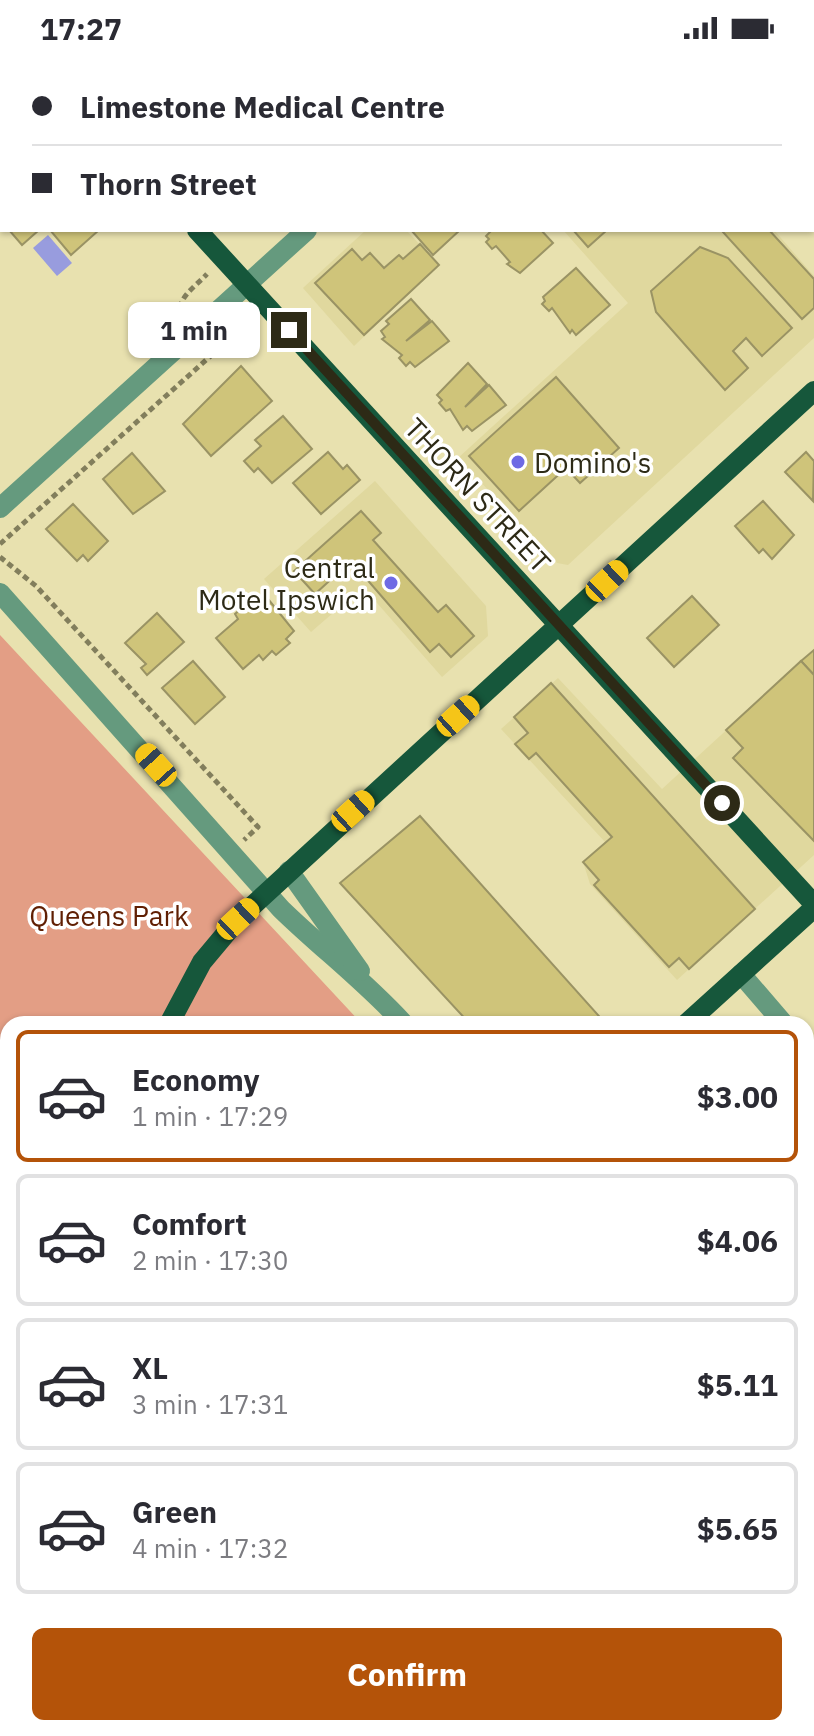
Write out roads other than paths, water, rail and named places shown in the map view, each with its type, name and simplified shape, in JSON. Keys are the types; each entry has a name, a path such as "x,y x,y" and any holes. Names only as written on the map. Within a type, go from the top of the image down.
{"main road":[{"name":"THORN STREET","path":"199,232 814,906"},
{"path":"173,1016 202,962 266,892 814,391"},
{"path":"695,1016 814,906"}],"street":[{"path":"0,508 305,232"},
{"path":"0,593 305,935 370,988 396,1016"},
{"path":"289,871 370,988"},
{"path":"741,974 777,1016"}],"water":[{"path":"48,235 72,263 57,276 33,248"}],"place":[{"name":"Domino's","path":"518,462"},
{"name":"Central Motel Ipswich","path":"391,583"}],"park label":[{"name":"Queens Park","path":"109,915"}]}
